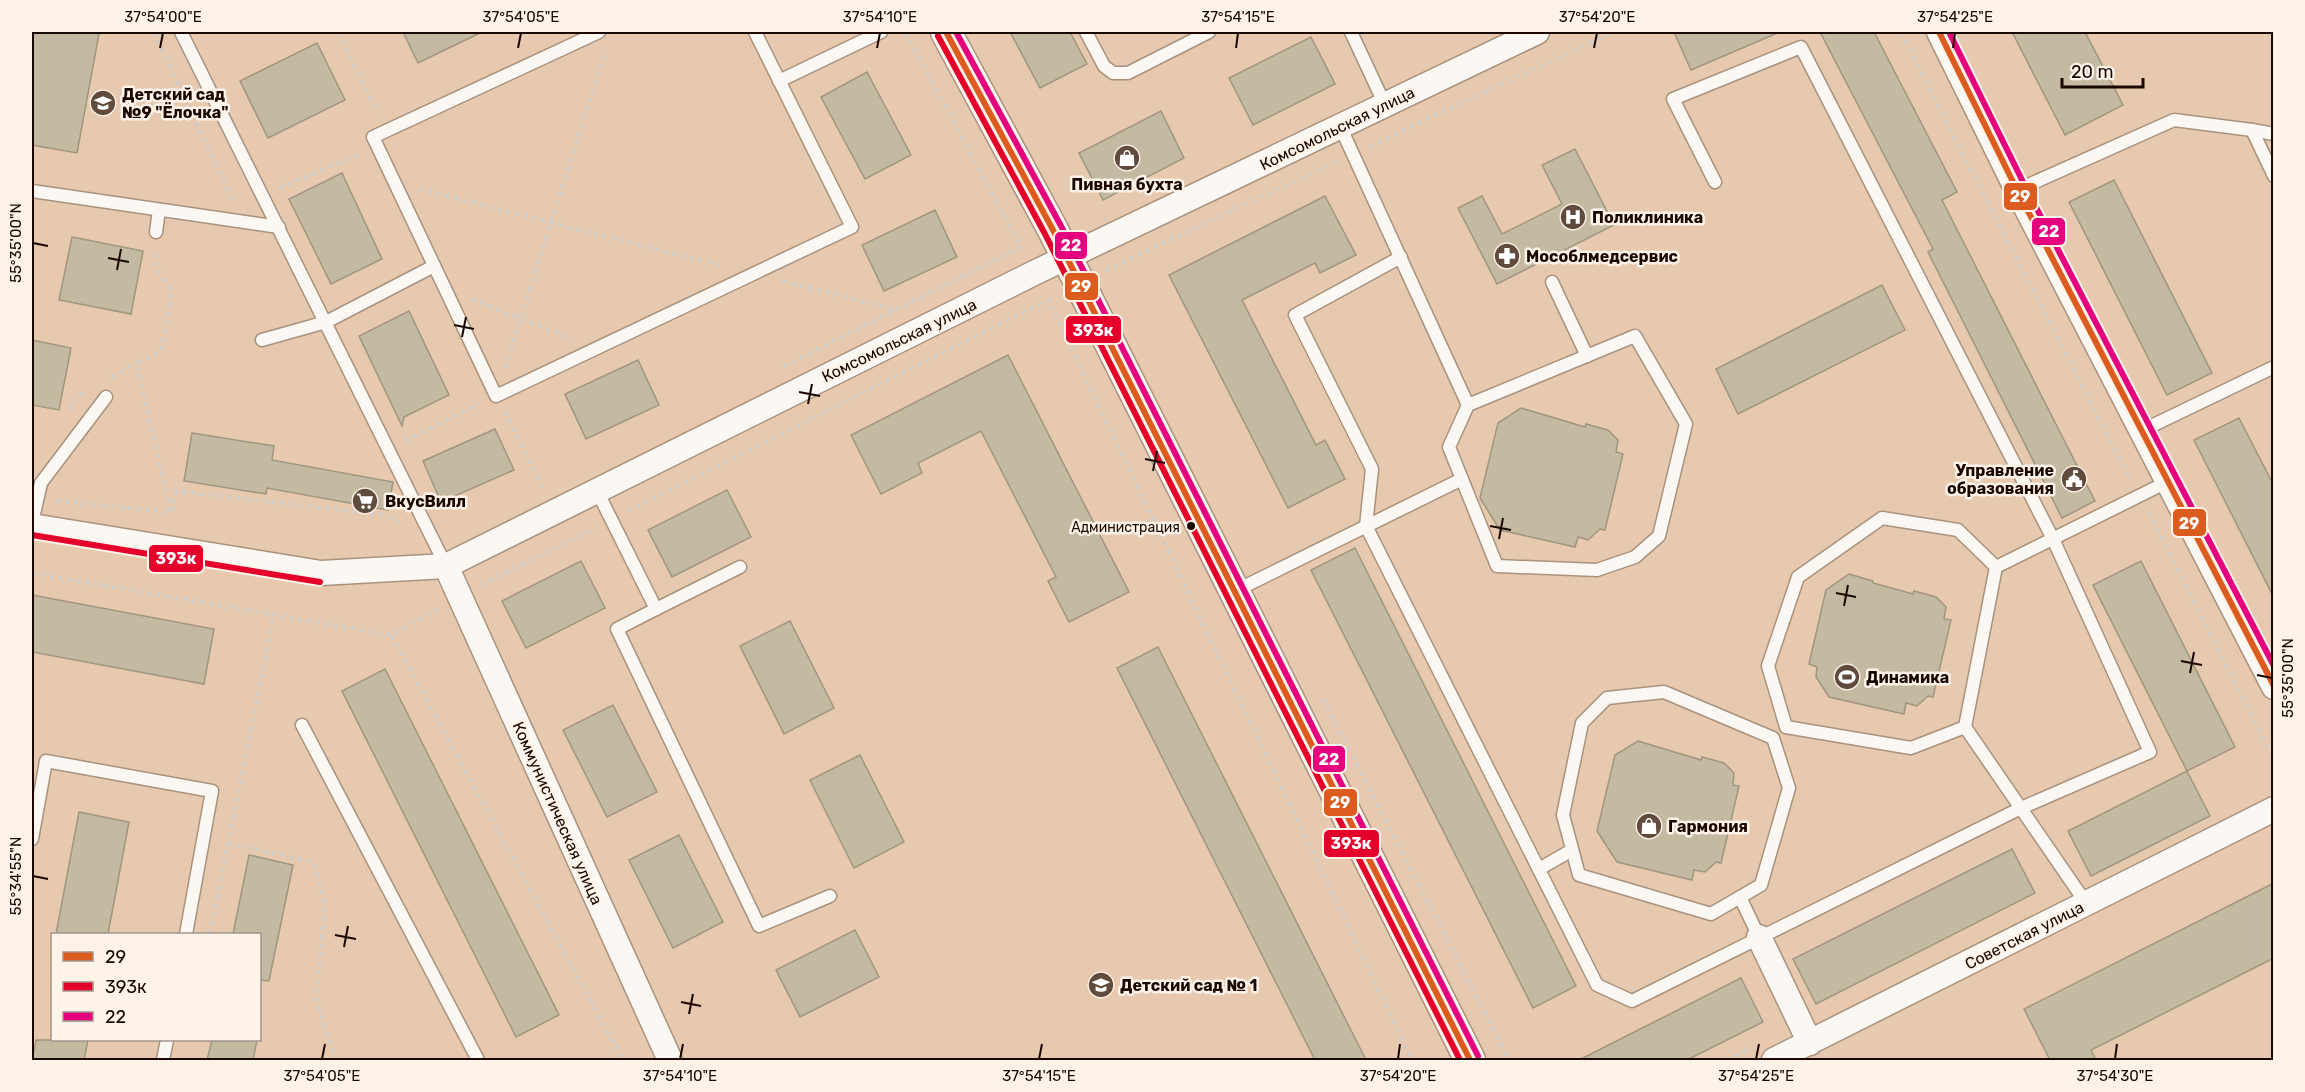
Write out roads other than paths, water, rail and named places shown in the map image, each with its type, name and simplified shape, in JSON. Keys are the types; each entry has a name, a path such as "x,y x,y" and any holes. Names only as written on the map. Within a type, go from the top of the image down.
{"street":[{"path":"946,32 1067,258 1470,1060"},
{"name":"Комсомольская улица","path":"32,525 321,573 446,566 1067,258 1537,32"},
{"path":"1939,32 2017,190 2273,683"},
{"name":"Коммунистическая улица","path":"446,566 670,1060"},
{"name":"Советская улица","path":"1774,1060 2274,809"},
{"path":"1759,937 1810,1042"}],"lane":[{"path":"181,32 446,566"},
{"path":"599,32 373,136 496,396 852,227 755,32"},
{"path":"779,81 881,32"},
{"path":"1086,32 1104,66 1113,73 1128,73 1209,32"},
{"path":"1351,32 1385,105"},
{"path":"1401,257 1295,315 1372,469 1366,526 1597,985 1632,1000 2021,808 2150,752 2053,539 1801,47 1673,99 1715,182"},
{"path":"2017,190 2174,120 2274,134"},
{"path":"1340,126 1468,405"},
{"path":"2252,130 2274,176"},
{"path":"32,192 279,227"},
{"path":"156,232 163,210"},
{"path":"262,340 326,322 434,266"},
{"path":"1552,282 1587,356"},
{"path":"1635,336 1686,424 1659,536 1635,557 1598,570 1497,566 1449,447 1468,405 1587,356 1635,336"},
{"path":"2141,431 2274,367"},
{"path":"32,525 38,500 36,482 106,397"},
{"path":"1234,591 1462,479"},
{"path":"1996,567 2167,482"},
{"path":"597,491 656,609"},
{"path":"1786,727 1768,666 1798,577 1882,518 1958,530 1996,567"},
{"path":"740,567 617,629 759,926 830,896"},
{"path":"1996,567 1965,727 2086,903"},
{"path":"1664,692 1773,738 1789,788 1761,885 1711,914 1579,875 1572,850 1563,814 1582,723 1607,698 1664,692"},
{"path":"302,725 478,1060"},
{"path":"1773,738 1786,727 1911,748 1965,727"},
{"path":"32,839 46,761 212,791 186,933"},
{"path":"1539,870 1572,850"},
{"path":"1740,897 1759,937"},
{"path":"164,1060 167,1041"}],"place":[{"name":"Детский сад №9 \"Ёлочка\"","path":"103,103"},
{"name":"Пивная бухта","path":"1127,158"},
{"name":"Поликлиника","path":"1573,217"},
{"name":"Мособлмедсервис","path":"1507,256"},
{"name":"Управление образования","path":"2074,479"},
{"name":"ВкусВилл","path":"365,501"},
{"name":"Администрация","path":"1191,526"},
{"name":"Динамика","path":"1847,677"},
{"name":"Гармония","path":"1649,826"},
{"name":"Детский сад № 1","path":"1101,985"}]}
